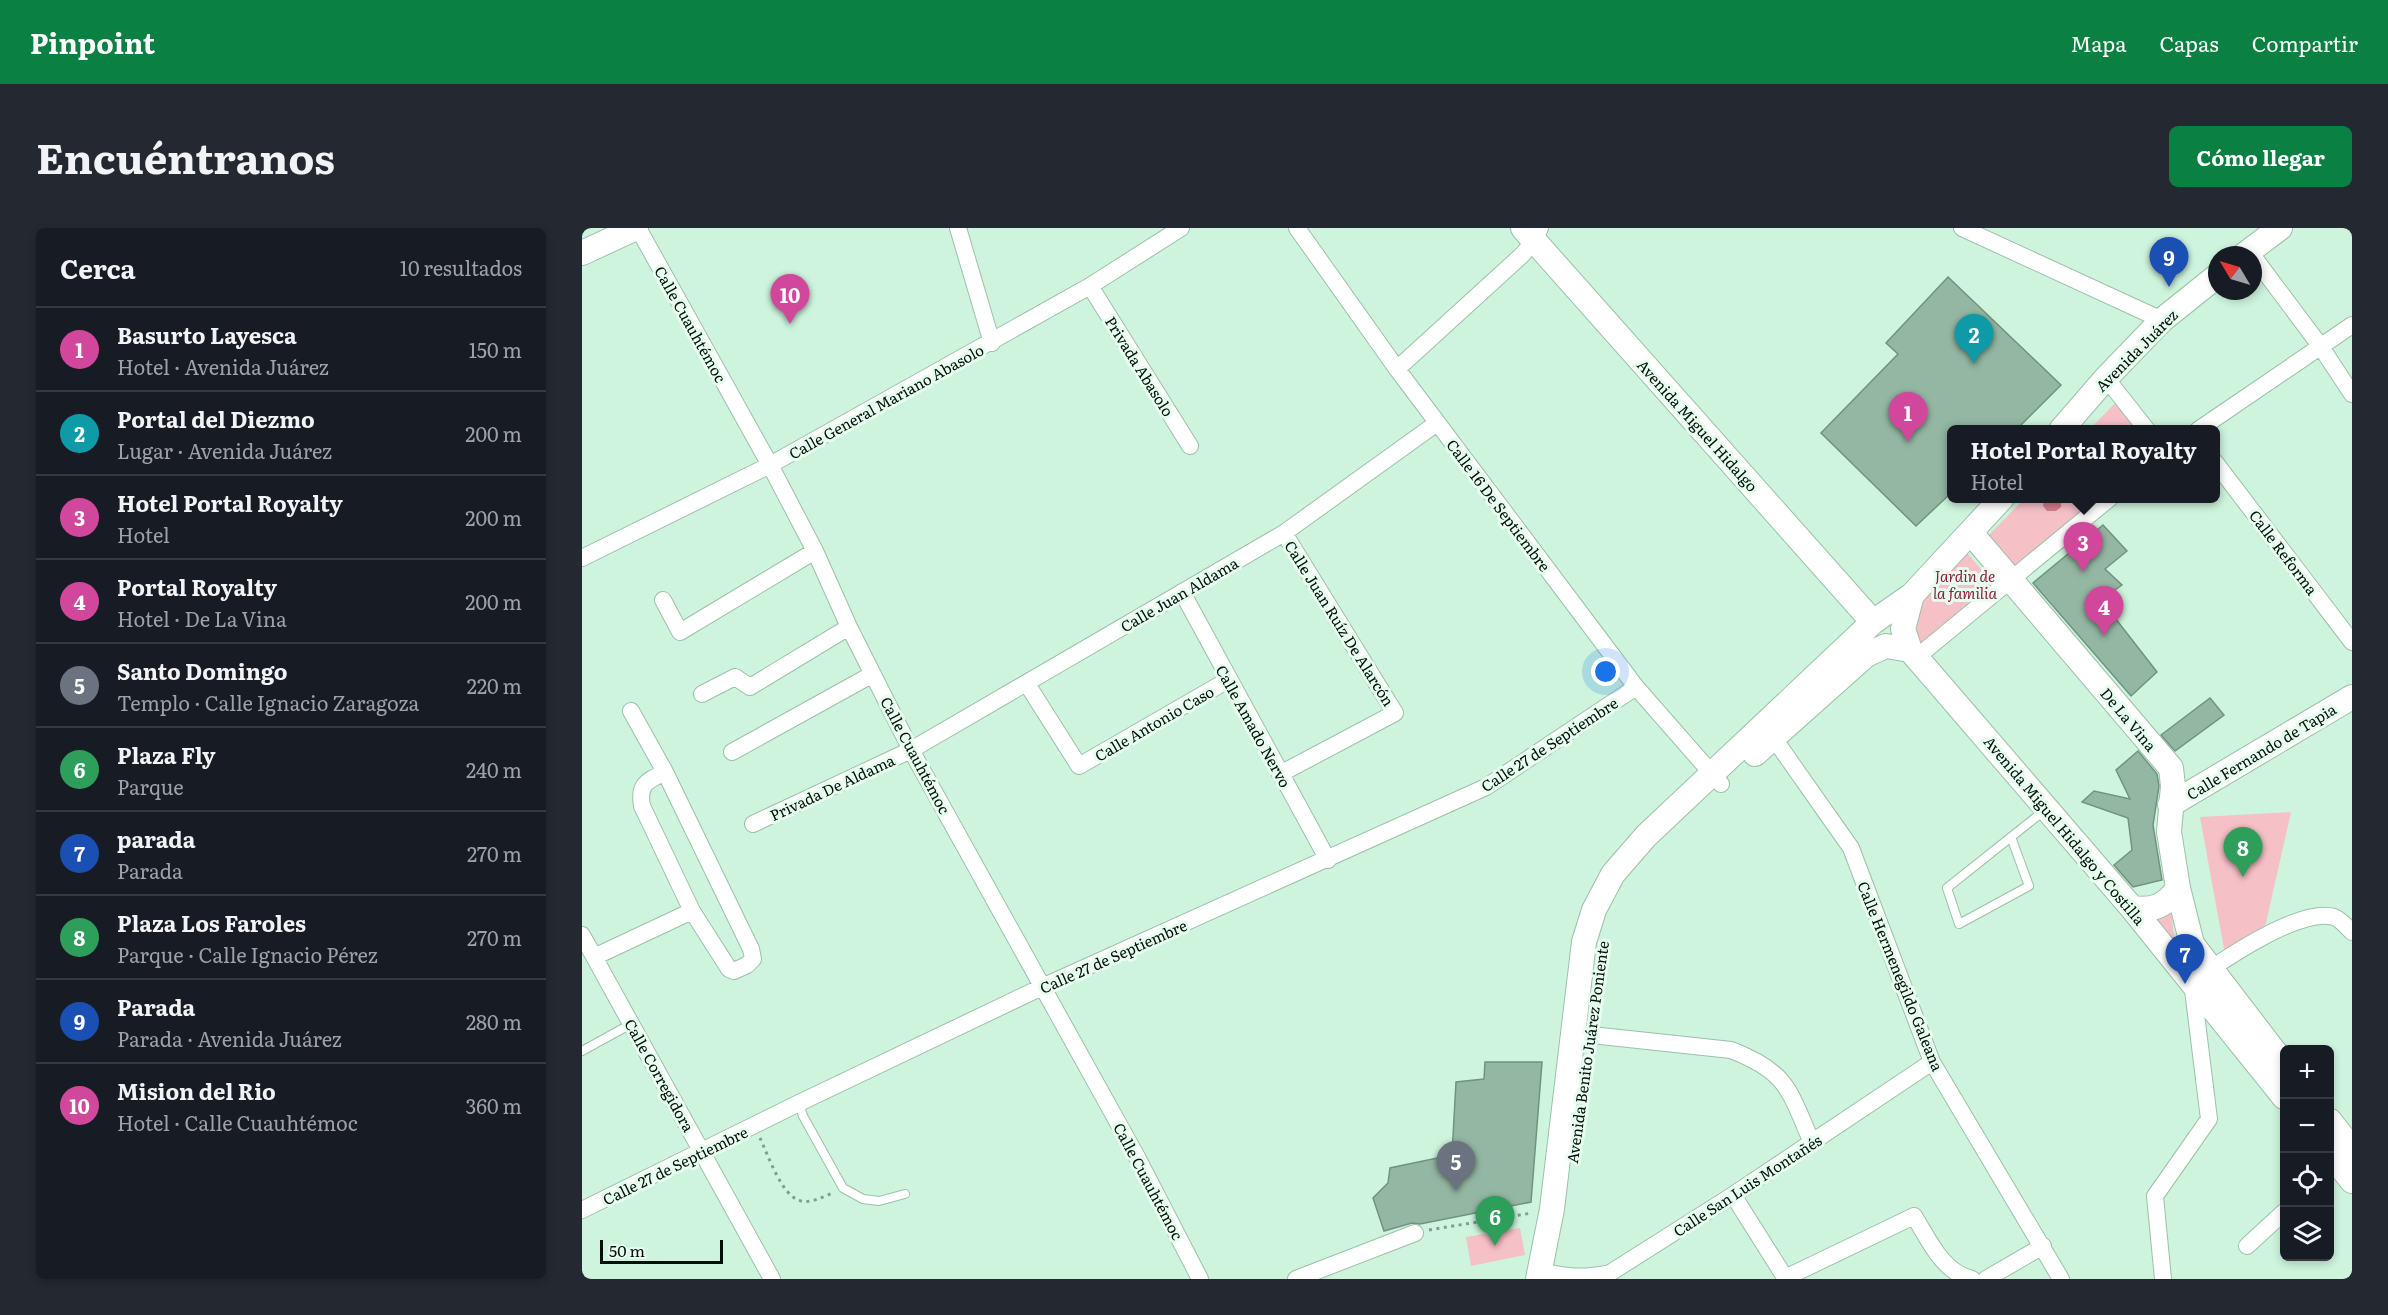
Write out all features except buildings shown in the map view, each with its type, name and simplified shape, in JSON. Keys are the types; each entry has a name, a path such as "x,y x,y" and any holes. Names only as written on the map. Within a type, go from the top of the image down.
{"street":[{"path":"582,253 637,228"},
{"name":"Calle Cuauhtémoc","path":"637,228 770,465 815,550 849,627 911,750 1137,1157 1200,1279"},
{"path":"958,228 992,343"},
{"name":"Calle General Mariano Abasolo","path":"582,558 770,465 992,343 1090,286 1181,228"},
{"name":"Calle 16 De Septiembre","path":"1297,228 1397,369 1636,687 1717,778"},
{"path":"1962,228 2162,320"},
{"path":"2259,246 2280,228"},
{"path":"1397,369 1522,255 1532,232"},
{"name":"Avenida Miguel Hidalgo","path":"1532,232 1873,622"},
{"path":"2262,270 2321,347 2352,394"},
{"name":"Avenida Juárez","path":"2065,425 2162,320 2208,283"},
{"name":"Privada Abasolo","path":"1090,286 1190,446"},
{"path":"2204,425 2352,325"},
{"path":"2106,378 2145,425"},
{"name":"Calle Juan Aldama","path":"911,750 1284,533 1437,423"},
{"name":"Calle Reforma","path":"2220,469 2352,642"},
{"path":"1838,682 1867,645 1872,635 1873,622 1912,595 1997,503"},
{"path":"1912,595 1903,629 1914,654 2104,503"},
{"name":"Calle Juan Ruíz De Alarcón","path":"1280,774 1395,713 1284,533"},
{"name":"De La Vina","path":"1971,533 2171,768 2173,786 2169,832 2178,888 2192,944"},
{"path":"663,600 680,632 815,550"},
{"name":"Calle Amado Nervo","path":"1182,592 1328,860"},
{"name":"Avenida Benito Juárez Poniente","path":"1546,1276 1565,1208 1580,1034 1584,942 1594,910 1613,874 1646,836 1717,778 1769,731 1873,622"},
{"path":"702,694 735,677 750,687 849,627"},
{"name":"Avenida Benito Juárez Poniente","path":"1769,731 1838,682 1866,655 1876,649 1887,646 1914,654"},
{"name":"Avenida Miguel Hidalgo y Costilla","path":"1914,654 2132,908 2201,976 2280,1060"},
{"path":"732,752 873,674"},
{"name":"Calle Antonio Caso","path":"1027,684 1079,766 1228,680"},
{"name":"Calle 27 de Septiembre","path":"582,1210 1042,987 1486,787 1636,687"},
{"name":"Calle Fernando de Tapia","path":"2170,805 2350,702"},
{"path":"631,711 665,772 751,949 753,959 747,965 734,971 729,969 692,912 642,806 640,795 642,786 665,772"},
{"name":"Calle Hermenegildo Galeana","path":"1769,731 1851,848 1932,1062 2061,1279"},
{"name":"Privada De Aldama","path":"753,824 911,750"},
{"path":"2132,908 2145,910 2159,907 2170,900 2178,888"},
{"path":"594,957 692,912"},
{"path":"2163,1279 2155,1196 2209,1119 2201,976 2246,945 2296,922 2318,916 2336,917 2352,932"},
{"name":"Calle Corregidora","path":"582,935 772,1279"},
{"name":"Avenida Miguel Hidalgo y Costilla","path":"2192,944 2201,976 2280,1091"},
{"path":"1580,1034 1731,1050 1755,1059 1772,1070 1790,1090 1812,1143"},
{"name":"Avenida Benito Juárez Poniente","path":"1546,1276 1551,1209 1580,1034"},
{"name":"Calle San Luis Montañés","path":"1546,1276 1592,1279 1610,1273 1733,1195 1932,1062"},
{"path":"2334,1138 2340,1163"},
{"path":"1733,1195 1786,1279 1914,1216 1942,1261 1961,1276 1972,1279"},
{"path":"2247,1246 2280,1216"},
{"path":"1296,1279 1415,1233"},
{"path":"1986,1279 2043,1246"}],"lane":[{"path":"2011,837 2029,886 1959,924 1947,888 2011,837 2047,809"},
{"path":"582,1051 632,1024"},
{"path":"799,1103 803,1116 843,1188 862,1199 879,1201 905,1194"}],"path":[{"path":"754,1126 783,1186 792,1198 813,1201 843,1188"},
{"path":"1415,1233 1551,1209"}],"green space":[{"path":"2120,398 2140,425 2094,425"},
{"name":"Jardin de la familia","path":"2020,503 2096,503 2018,570 1987,537"},
{"name":"Jardin de la familia","path":"1967,553 1995,585 1923,647 1910,629 1916,603"},
{"path":"2291,812 2263,936 2224,949 2200,817"},
{"path":"2171,910 2175,944 2150,918"},
{"path":"1520,1228 1525,1255 1471,1266 1466,1237"}],"shaded area":[{"path":"2043,503 2061,503 2061,507 2056,511 2047,511"}],"place":[{"name":"Parada","path":"2169,287"},
{"name":"Mision del Rio","path":"790,324"},
{"name":"Portal del Diezmo","path":"1974,364"},
{"name":"Basurto Layesca","path":"1908,442"},
{"name":"Hotel Portal Royalty","path":"2083,572"},
{"name":"Portal Royalty","path":"2104,636"},
{"name":"Plaza Los Faroles","path":"2243,877"},
{"name":"parada","path":"2185,984"},
{"name":"Santo Domingo","path":"1456,1191"},
{"name":"Plaza Fly","path":"1495,1246"}]}
